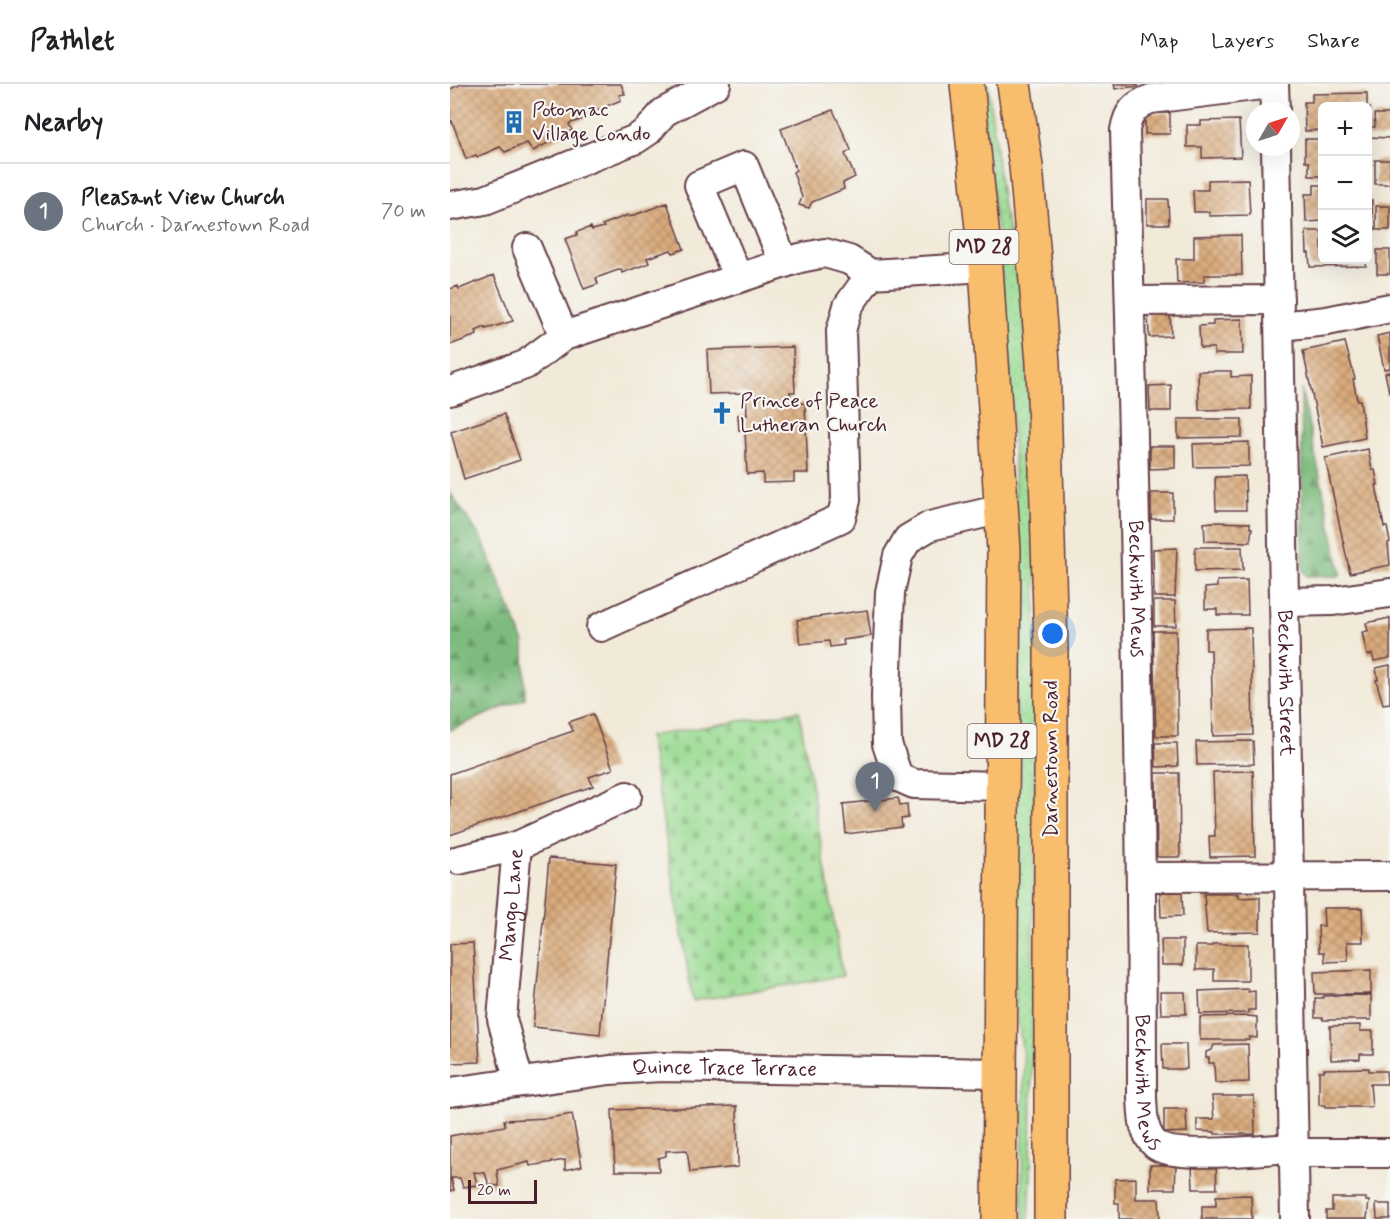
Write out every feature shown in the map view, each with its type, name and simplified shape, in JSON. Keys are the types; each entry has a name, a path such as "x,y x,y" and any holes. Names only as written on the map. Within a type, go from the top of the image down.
{"main road":[{"name":"MD 28","path":"967,84 986,267 1004,550 999,1219"},
{"name":"Darnestown Road","path":"1014,84 1026,165 1043,362 1052,648 1051,1219"}],"street":[{"path":"450,206 485,200 636,139 648,131 664,112 716,84"},
{"path":"1272,84 1274,102"},
{"name":"Beckwith Mews","path":"1272,84 1151,99 1142,102 1130,112 1125,130 1142,877 1142,1097 1143,1118 1150,1139 1164,1150 1174,1152 1293,1151"},
{"name":"Beckwith Street","path":"1276,156 1295,1219"},
{"path":"738,278 699,185 744,166 784,263"},
{"path":"527,248 564,336"},
{"path":"450,391 525,365 564,336 784,263 825,252 849,260 871,274 986,267"},
{"path":"601,627 841,518 846,500 842,331 848,306 871,274"},
{"path":"1130,300 1279,313 1327,321 1390,308"},
{"path":"1002,509 930,526 908,539 897,556 890,592 886,696 887,744 898,777 914,784 1002,786"},
{"path":"1285,602 1333,601 1390,593"},
{"name":"Mango Lane","path":"519,1082 502,1019 517,846 627,796"},
{"path":"459,861 517,846"},
{"path":"1142,877 1390,876"},
{"name":"Quince Trace Terrace","path":"450,1092 610,1070 661,1067 999,1072"},
{"path":"1293,1151 1390,1153"}],"green space":[{"path":"980,84 988,84 1003,207 1021,281 1033,475 1036,584 1029,1219 1024,1219 1022,1191 1024,1063 1015,997 1017,621 1011,395 1002,278"},
{"path":"1301,389 1341,573 1339,576 1307,576 1303,571"},
{"path":"450,493 482,539 524,643 525,698 450,730"},
{"path":"799,711 843,976 693,1001 649,736"}],"building":[{"name":"Potomac Village Condo","path":"462,84 621,84 625,94 619,95 621,100 597,110 595,107 590,110 593,115 569,124 572,130 533,151 527,143 505,152 500,147 466,159 452,121 450,122 450,89"},
{"path":"1114,84 1138,84 1138,86 1115,89"},
{"path":"1367,93 1367,102 1318,102 1318,130 1305,131 1304,102 1312,102 1312,94"},
{"path":"833,110 851,150 845,154 855,177 843,183 844,189 812,202 809,208 799,205 802,197 793,172 796,170 781,129"},
{"path":"1145,113 1170,113 1170,134 1145,134"},
{"path":"1374,114 1390,114 1390,138 1372,137 1372,127 1375,127"},
{"path":"1239,120 1241,157 1202,158 1202,147 1187,147 1187,125 1201,125 1201,121"},
{"path":"1305,139 1318,139 1318,176 1309,176 1309,162 1305,162"},
{"path":"1375,160 1390,160 1390,184 1375,184"},
{"path":"1248,179 1250,215 1209,216 1209,212 1194,212 1193,190 1208,190 1208,180"},
{"path":"1314,185 1318,185 1318,221 1306,222 1305,194 1314,194"},
{"path":"1147,199 1168,199 1169,224 1147,224"},
{"path":"667,203 684,249 673,253 671,250 647,258 649,263 622,273 621,269 596,278 598,284 584,289 565,239 591,227 592,230 604,227 602,225"},
{"path":"1376,206 1390,206 1390,230 1376,230"},
{"path":"1306,231 1318,231 1318,264 1366,264 1366,266 1310,267 1309,253 1307,253"},
{"path":"1241,235 1242,275 1204,275 1204,282 1177,283 1176,259 1194,259 1194,236"},
{"path":"1377,250 1390,250 1390,274 1377,274"},
{"path":"494,275 513,321 486,329 485,327 476,331 477,335 450,345 450,289 458,286 459,289"},
{"path":"1148,311 1170,311 1171,336 1149,337"},
{"path":"1242,319 1243,354 1214,354 1214,348 1200,348 1199,326 1213,325 1213,320"},
{"path":"1390,333 1390,368 1384,369 1377,336"},
{"path":"1345,342 1355,379 1353,379 1357,400 1360,400 1365,438 1323,447 1303,351"},
{"name":"Prince of Peace Lutheran Church","path":"793,347 795,392 790,392 790,404 805,403 808,473 794,473 794,482 763,483 763,473 747,474 745,430 739,430 738,415 747,415 746,393 709,394 707,350"},
{"path":"1198,371 1231,371 1231,377 1251,376 1251,409 1199,410"},
{"path":"1390,372 1390,392 1389,392 1385,373"},
{"path":"1171,385 1171,411 1150,411 1149,386"},
{"path":"504,414 520,460 464,479 451,432"},
{"path":"1178,419 1242,419 1242,437 1178,438"},
{"path":"1249,442 1249,466 1194,467 1193,444"},
{"path":"1150,446 1175,446 1175,468 1150,469"},
{"path":"1368,449 1372,470 1375,470 1384,527 1387,527 1390,542 1388,543 1390,565 1350,573 1325,458"},
{"path":"1245,476 1246,510 1216,510 1215,477"},
{"path":"1151,493 1173,493 1173,519 1151,519"},
{"path":"1204,523 1250,523 1250,528 1252,528 1250,542 1205,541"},
{"path":"1195,547 1242,547 1243,570 1195,571"},
{"path":"1177,548 1175,597 1154,597 1153,549"},
{"path":"1247,580 1248,615 1217,615 1217,609 1205,609 1205,588 1217,587 1217,581"},
{"path":"1154,601 1175,601 1176,626 1154,626"},
{"path":"867,610 871,636 843,640 844,645 830,647 829,641 800,644 797,620"},
{"path":"1390,618 1390,658 1374,661 1372,654 1367,655 1362,632 1368,631 1366,623"},
{"path":"1251,628 1253,735 1213,736 1211,650 1206,650 1206,629"},
{"path":"1153,631 1176,631 1178,736 1156,736"},
{"path":"1390,665 1390,703 1383,704 1376,680 1378,680 1376,668"},
{"path":"593,714 613,769 589,777 593,786 450,835 450,774 573,731 569,722"},
{"path":"1253,741 1254,764 1197,765 1196,742"},
{"path":"1155,743 1177,743 1178,766 1156,767"},
{"path":"1253,771 1255,856 1210,857 1209,836 1215,836 1213,772"},
{"path":"1156,773 1179,773 1180,857 1157,857"},
{"path":"898,798 900,805 907,804 908,818 901,819 902,827 846,834 843,804"},
{"path":"549,858 616,864 600,1034 533,1027"},
{"path":"1160,892 1182,892 1183,916 1161,917"},
{"path":"1204,894 1239,894 1239,898 1260,897 1260,932 1207,933"},
{"path":"1323,908 1362,908 1363,942 1347,942 1348,961 1325,962 1324,952 1319,952 1318,926 1324,926"},
{"path":"1161,940 1183,940 1183,965 1162,965"},
{"path":"473,943 480,1062 450,1063 450,944"},
{"path":"1213,944 1248,944 1248,981 1214,981 1214,969 1196,970 1196,946 1213,946"},
{"path":"1371,970 1371,994 1315,994 1314,972"},
{"path":"1248,989 1248,992 1255,991 1255,1010 1248,1010 1248,1013 1200,1014 1199,991"},
{"path":"1160,992 1185,992 1186,1014 1161,1014"},
{"path":"1371,995 1371,1020 1315,1018 1315,998"},
{"path":"1200,1017 1257,1017 1257,1038 1200,1040"},
{"path":"1360,1025 1360,1031 1373,1031 1373,1054 1360,1054 1360,1059 1331,1060 1330,1026"},
{"path":"1162,1044 1186,1044 1187,1069 1163,1069"},
{"path":"1248,1044 1249,1082 1215,1083 1214,1063 1209,1063 1206,1052 1212,1050 1214,1045"},
{"path":"1369,1068 1369,1071 1386,1071 1387,1084 1370,1084 1372,1107 1319,1105 1319,1071"},
{"path":"1212,1096 1254,1096 1255,1134 1215,1134 1215,1132 1197,1131 1197,1119 1214,1119"},
{"path":"737,1106 738,1167 690,1172 687,1150 666,1151 666,1156 658,1158 659,1171 615,1171 612,1110"},
{"path":"1164,1109 1186,1109 1187,1132 1164,1133"},
{"path":"572,1114 582,1166 565,1170 565,1160 530,1166 529,1162 497,1170 499,1186 489,1185 485,1173 474,1172 477,1185 463,1187 460,1178 451,1178 454,1190 450,1191 450,1136 505,1126 504,1120 549,1118"},
{"path":"1192,1164 1216,1164 1217,1189 1193,1189"},
{"path":"1150,1165 1176,1165 1175,1189 1150,1189"},
{"path":"1136,1178 1136,1199 1159,1199 1160,1219 1119,1219 1119,1203 1115,1203 1115,1179"},
{"path":"1251,1195 1252,1219 1202,1219 1202,1206 1216,1206 1216,1196"},
{"path":"1332,1198 1366,1198 1366,1201 1369,1201 1367,1219 1326,1219 1326,1211 1332,1211"},
{"path":"1376,1204 1390,1204 1390,1219 1377,1219"}],"place":[{"name":"Potomac Village Condo","path":"514,122"},
{"name":"Prince of Peace Lutheran Church","path":"722,413"},
{"name":"Pleasant View Church","path":"875,812"}]}
